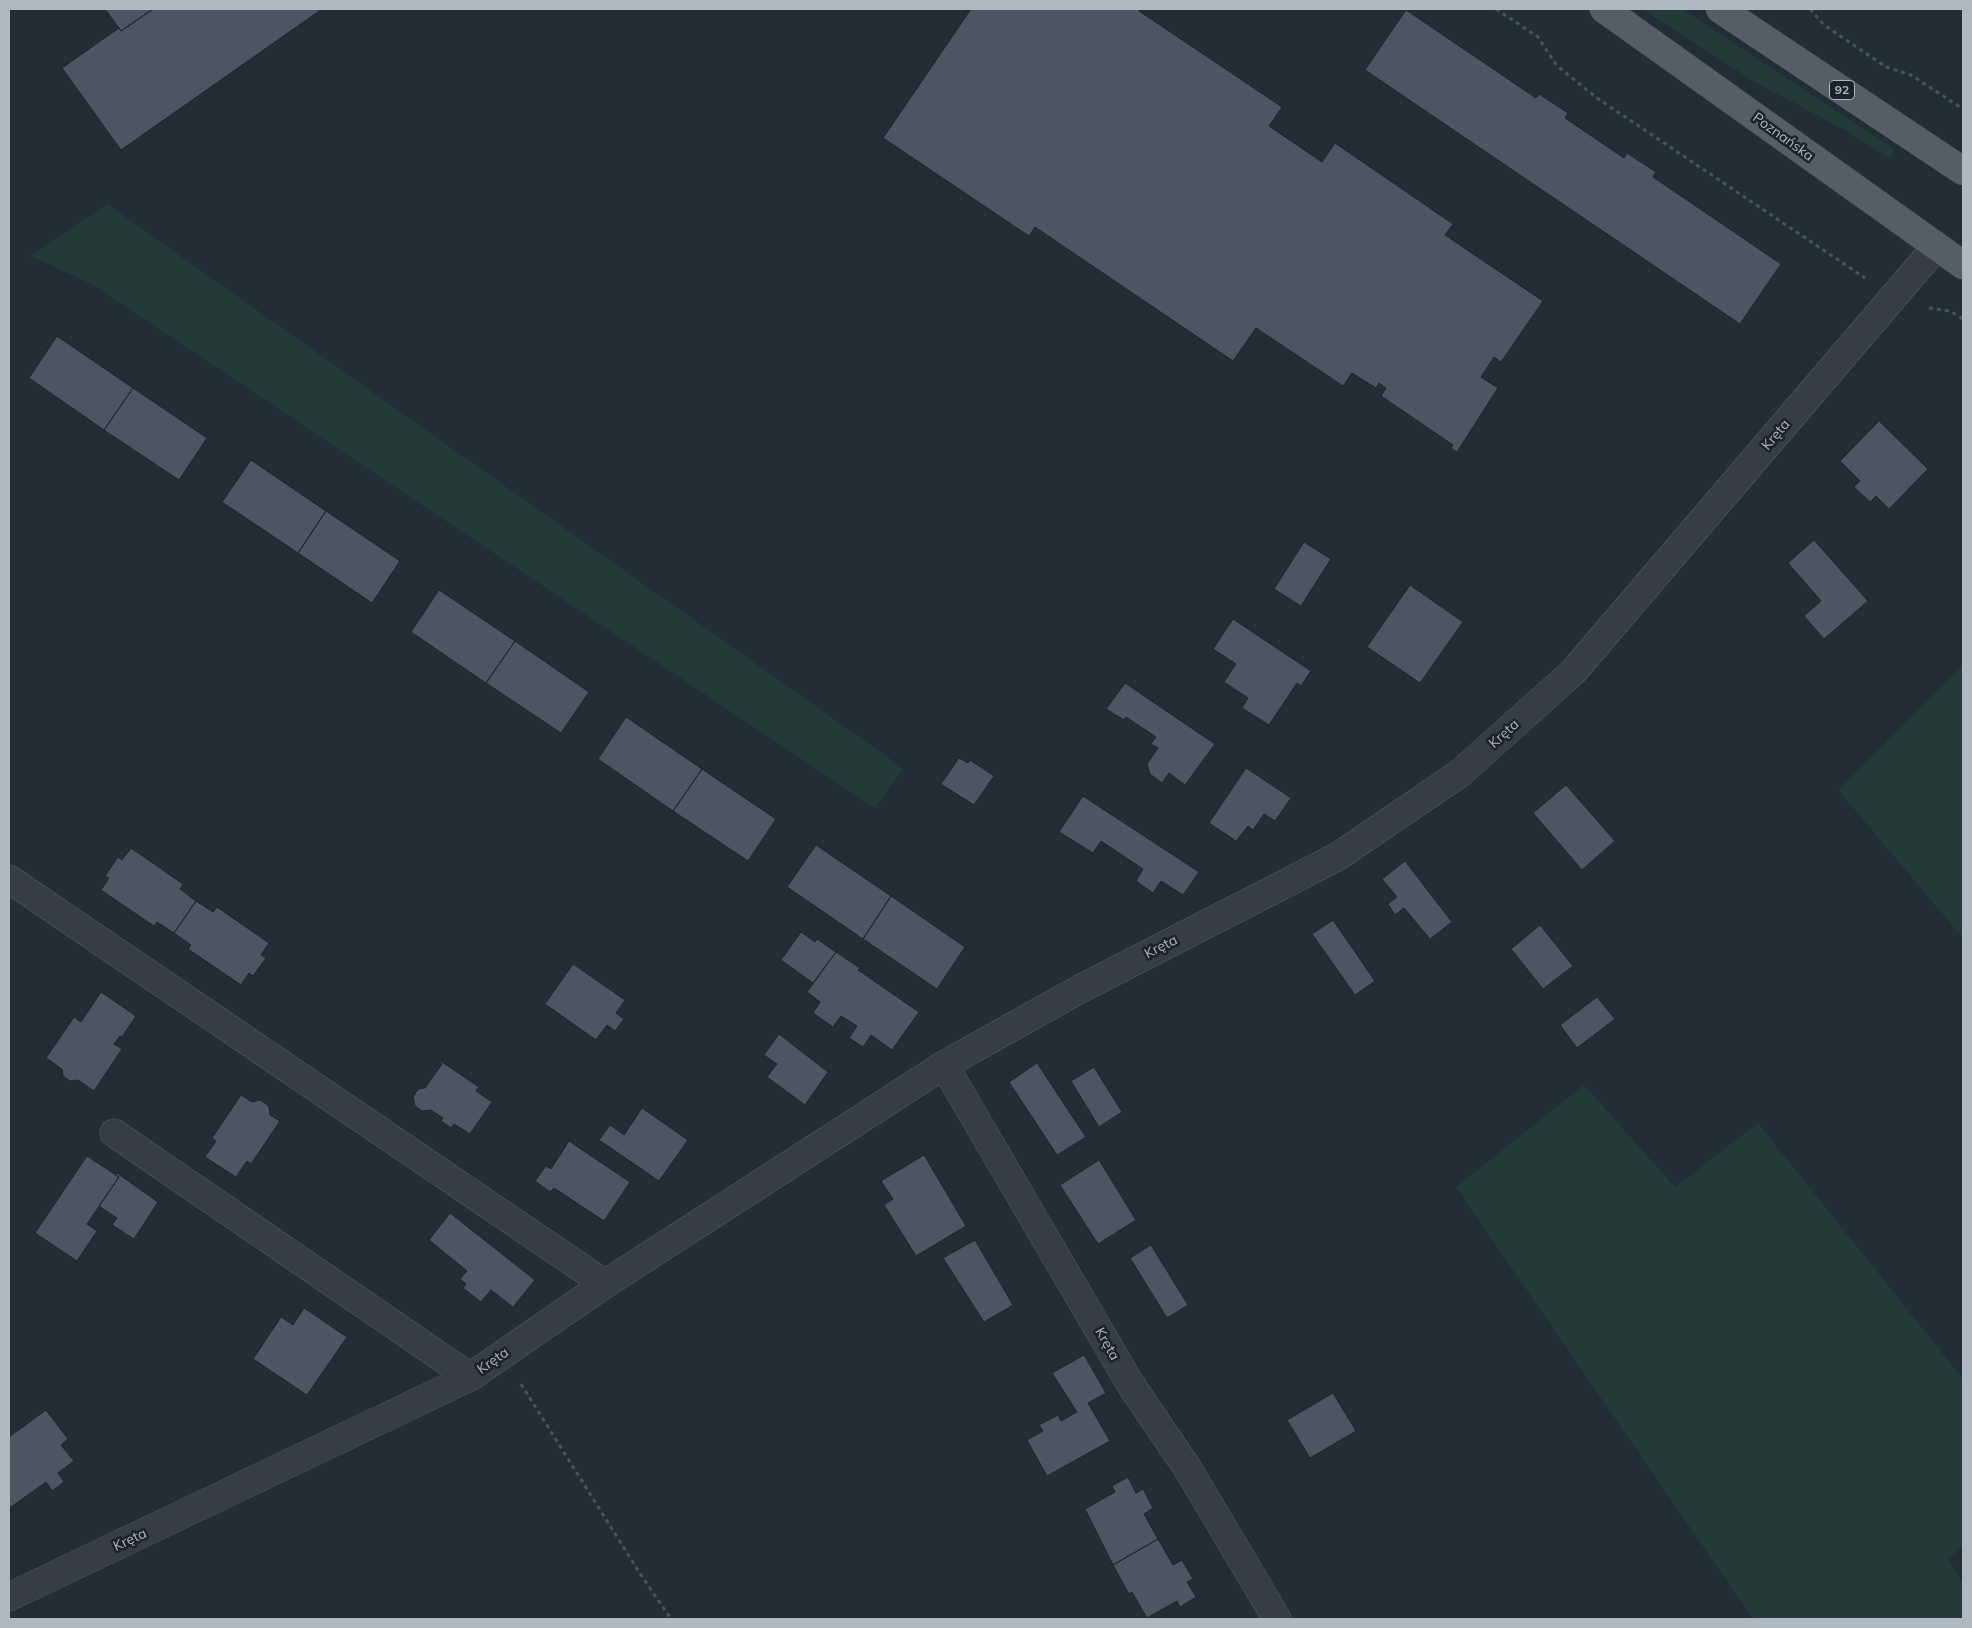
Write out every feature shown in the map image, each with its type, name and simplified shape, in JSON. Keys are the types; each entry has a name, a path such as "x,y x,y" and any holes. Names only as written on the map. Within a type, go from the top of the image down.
{"main road":[{"name":"Poznańska","path":"1604,9 1963,265"},
{"name":"92","path":"1720,9 1963,172"}],"street":[{"name":"Kręta","path":"9,1597 470,1377 605,1284 944,1065 1080,989 1337,857 1460,774 1573,672 1936,247"},
{"path":"9,879 605,1284"},
{"name":"Kręta","path":"944,1065 1131,1385 1188,1468 1277,1619"},
{"path":"114,1133 470,1377"}],"path":[{"path":"1496,9 1538,37 1556,66 1597,98 1894,296"},
{"path":"1810,9 1824,24 1886,67 1911,75 1963,109"},
{"path":"502,1355 641,1575 671,1619"}],"green space":[{"path":"1642,9 1682,9 1895,150 1889,158 1850,133 1755,82"},
{"path":"107,204 903,768 875,808 93,285 31,256"},
{"path":"1963,664 1963,938 1838,790"},
{"path":"1584,1085 1675,1187 1758,1123 1963,1379 1963,1546 1948,1559 1963,1583 1963,1619 1753,1619 1456,1187"}],"building":[{"path":"105,9 153,9 121,31"},
{"path":"153,9 322,9 121,150 62,68 119,28 121,31"},
{"path":"971,9 1140,9 1139,11 1282,107 1269,126 1322,162 1335,143 1453,224 1445,235 1543,301 1501,362 1494,357 1481,377 1498,388 1457,452 1451,448 1453,445 1381,396 1386,388 1379,383 1376,388 1352,373 1343,386 1256,328 1233,361 1035,227 1029,236 883,138"},
{"path":"1406,10 1536,98 1539,94 1568,113 1565,118 1624,158 1627,153 1656,172 1653,177 1781,264 1740,324 1365,70"},
{"path":"57,336 133,388 104,430 29,378"},
{"path":"133,388 207,438 179,480 104,430"},
{"path":"1879,421 1928,469 1889,509 1876,496 1870,502 1854,487 1860,481 1840,461"},
{"path":"251,460 326,511 298,553 222,502"},
{"path":"326,511 400,561 372,603 298,553"},
{"path":"1814,540 1868,601 1824,639 1804,616 1821,601 1788,563"},
{"path":"1304,542 1331,559 1301,606 1274,589"},
{"path":"1410,585 1463,622 1420,683 1367,647"},
{"path":"439,590 515,641 486,683 411,632"},
{"path":"1233,619 1311,671 1301,686 1297,683 1269,725 1242,708 1248,698 1224,682 1236,664 1213,649"},
{"path":"515,641 589,692 561,733 486,683"},
{"path":"1125,683 1215,744 1185,785 1169,773 1162,783 1150,774 1147,764 1158,748 1151,744 1156,737 1126,717 1124,720 1106,709"},
{"path":"626,717 702,769 673,811 598,759"},
{"path":"959,758 968,763 970,760 994,776 974,805 941,784"},
{"path":"1246,768 1291,798 1275,821 1264,814 1253,830 1248,826 1236,841 1209,823"},
{"path":"702,769 776,819 748,861 673,811"},
{"path":"1566,785 1615,841 1582,870 1533,813"},
{"path":"1083,796 1199,872 1183,895 1161,881 1153,893 1136,881 1143,869 1101,841 1093,853 1059,832"},
{"path":"816,845 891,896 863,939 787,887"},
{"path":"131,848 183,884 180,889 196,901 174,933 157,922 154,926 101,890 109,878 105,876 118,857 122,860"},
{"path":"1405,861 1452,922 1430,939 1404,908 1395,915 1388,904 1397,897 1382,879"},
{"path":"891,896 965,947 937,989 863,939"},
{"path":"196,901 213,912 217,907 269,943 261,955 266,958 253,976 249,973 241,985 188,949 191,945 174,933"},
{"path":"1333,920 1375,981 1355,995 1312,934"},
{"path":"1540,925 1573,966 1543,989 1511,949"},
{"path":"801,932 815,942 817,939 836,952 813,983 781,960"},
{"path":"836,952 860,968 858,970 919,1012 892,1050 871,1035 863,1047 849,1038 857,1026 841,1016 833,1027 813,1013 820,1002 807,992"},
{"path":"573,964 625,1000 616,1013 624,1019 615,1031 607,1025 596,1040 545,1004"},
{"path":"101,992 136,1016 122,1037 120,1036 114,1044 122,1049 94,1091 78,1080 70,1081 63,1076 62,1069 46,1058 74,1017 81,1022"},
{"path":"1597,997 1615,1019 1577,1048 1560,1025"},
{"path":"779,1034 828,1072 805,1105 767,1077 777,1064 764,1055"},
{"path":"439,1060 479,1087 476,1091 492,1102 470,1134 454,1124 451,1128 441,1121 443,1118 431,1110 422,1111 415,1106 413,1097 418,1089 425,1088 442,1064"},
{"path":"1037,1063 1086,1137 1057,1155 1009,1082"},
{"path":"1094,1067 1122,1112 1099,1127 1071,1081"},
{"path":"241,1095 252,1102 260,1100 269,1106 270,1115 280,1121 251,1164 247,1161 236,1177 205,1157 216,1141 212,1138"},
{"path":"642,1108 688,1140 659,1181 599,1140 610,1125 624,1135"},
{"path":"569,1141 630,1182 604,1221 554,1188 550,1192 535,1181 546,1166 551,1169"},
{"path":"924,1155 966,1226 916,1256 884,1205 893,1199 881,1181"},
{"path":"87,1156 119,1177 87,1224 97,1231 77,1261 35,1233"},
{"path":"1099,1160 1136,1220 1098,1244 1060,1185"},
{"path":"117,1173 158,1202 134,1239 112,1225 117,1218 99,1206 119,1177 115,1175"},
{"path":"450,1213 535,1280 513,1307 491,1290 481,1302 463,1288 466,1284 460,1279 467,1271 429,1240"},
{"path":"975,1240 1013,1305 984,1322 943,1258"},
{"path":"1151,1245 1188,1305 1167,1318 1130,1258"},
{"path":"304,1308 347,1337 307,1395 253,1359 281,1317 293,1325"},
{"path":"1084,1355 1106,1393 1088,1403 1110,1441 1047,1476 1027,1440 1043,1431 1039,1425 1058,1415 1061,1421 1077,1412 1052,1373"},
{"path":"1333,1393 1356,1431 1310,1458 1287,1420"},
{"path":"46,1410 68,1439 61,1445 74,1461 58,1473 64,1482 52,1491 46,1482 11,1507 9,1504 9,1437"},
{"path":"1128,1477 1136,1493 1143,1489 1153,1508 1144,1514 1158,1539 1113,1565 1085,1509 1115,1492 1112,1486"},
{"path":"1158,1539 1173,1565 1182,1560 1193,1579 1187,1582 1196,1597 1180,1607 1177,1601 1147,1618 1132,1592 1129,1594 1113,1565"}]}
